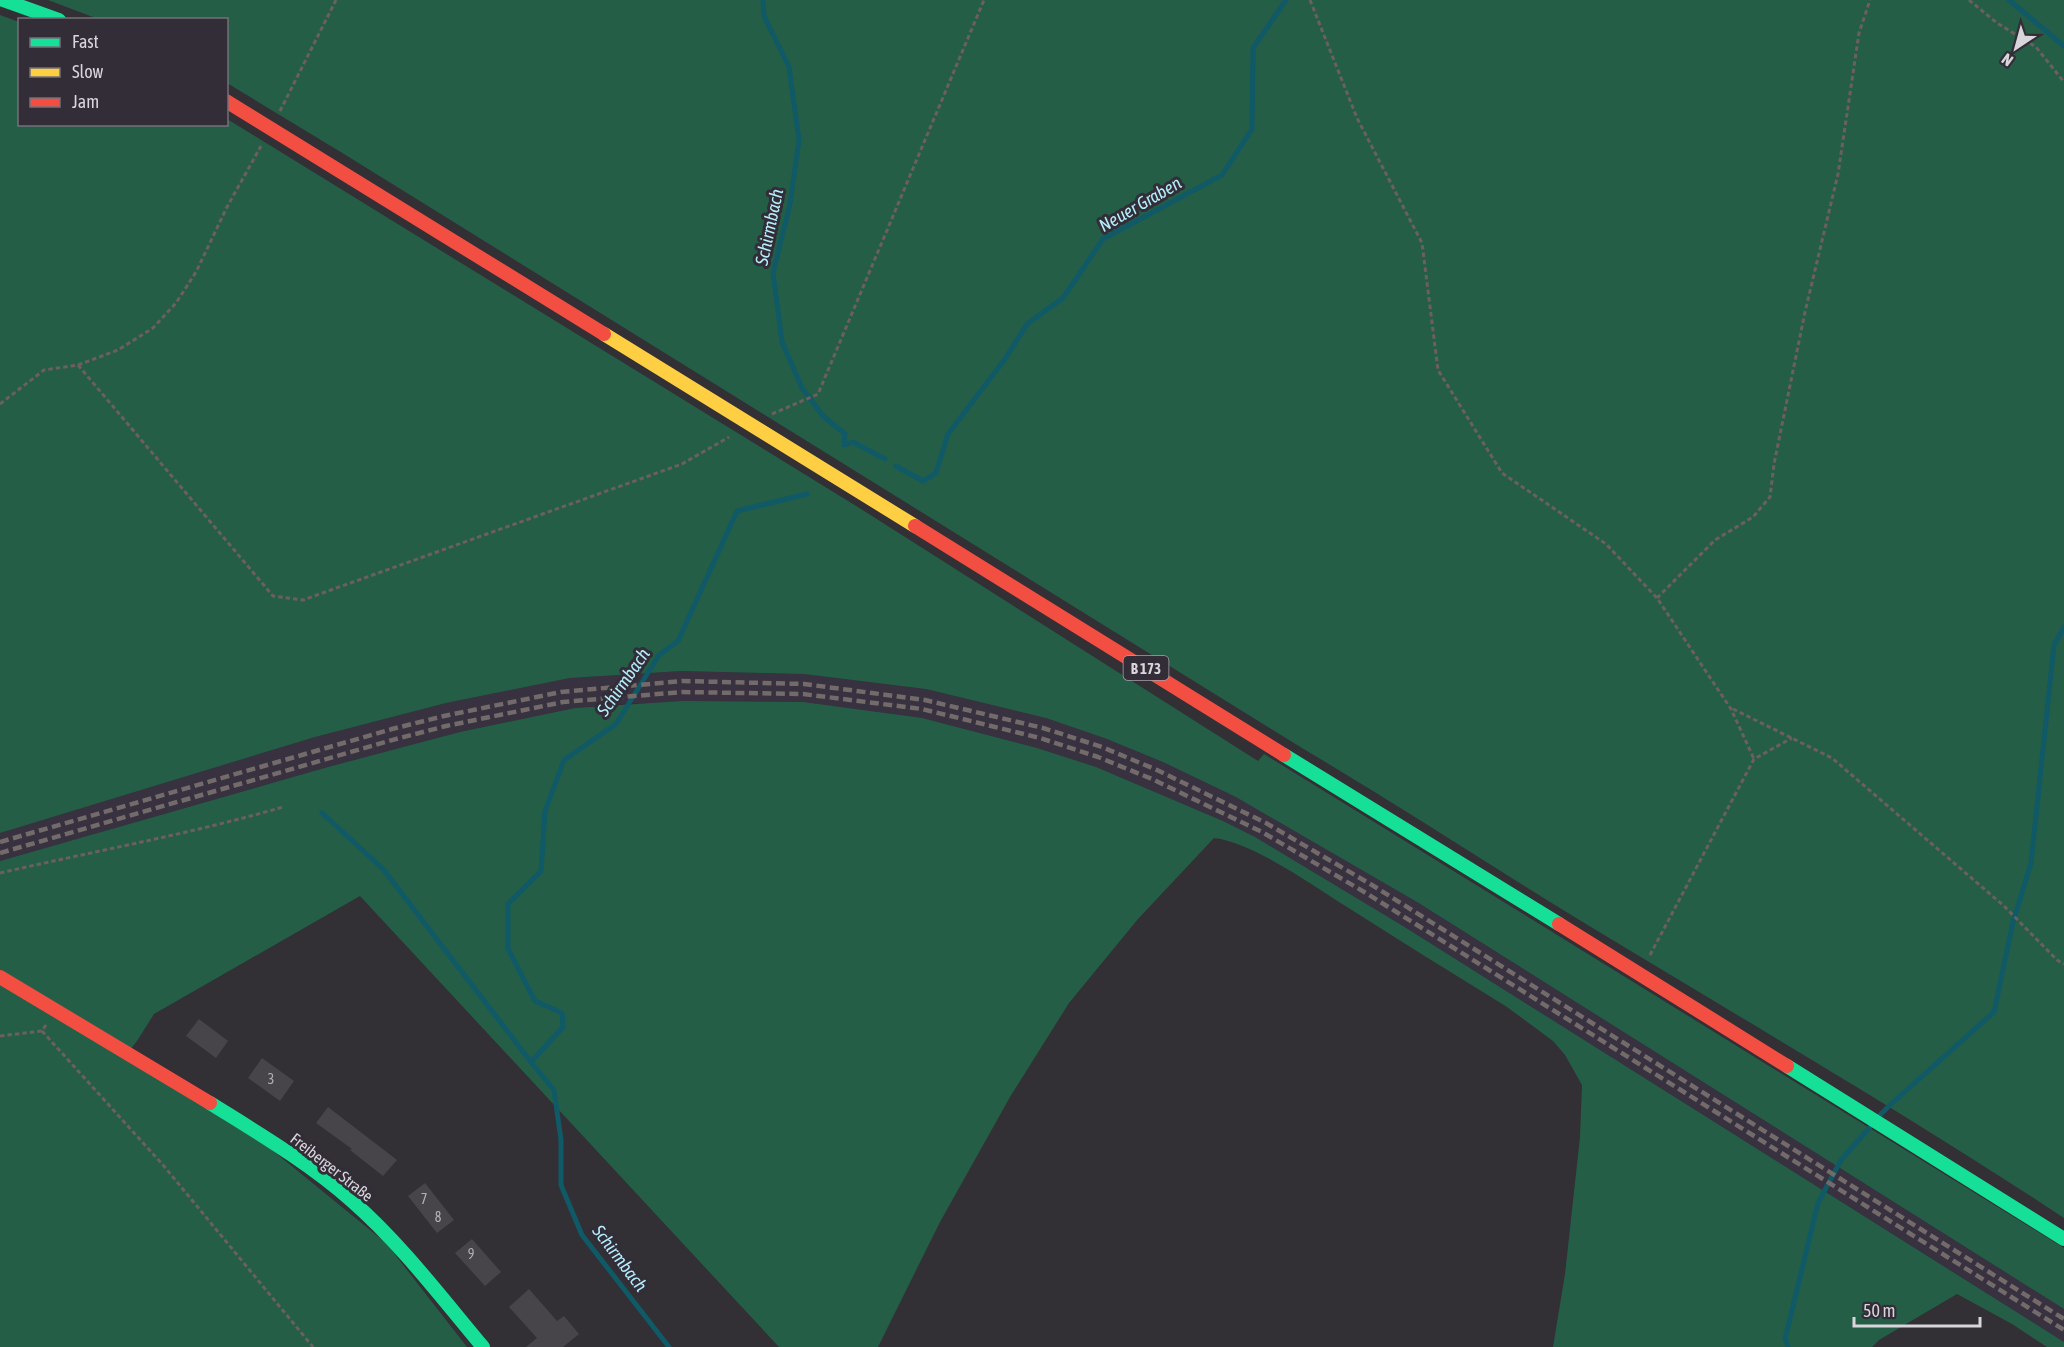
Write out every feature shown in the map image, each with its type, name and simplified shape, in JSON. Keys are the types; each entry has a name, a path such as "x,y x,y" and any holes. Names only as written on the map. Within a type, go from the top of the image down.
{"main road":[{"path":"3,0 53,18"},
{"name":"B 173","path":"228,102 272,127 1640,974 2064,1239"},
{"name":"Freiberger Straße","path":"0,977 128,1052 273,1142 351,1200 392,1239 483,1347"}],"path":[{"path":"0,404 44,370 78,365 118,350 153,328 176,303 196,272 227,207 272,127 336,0"},
{"path":"78,365 273,596 303,600 682,464 751,424 818,394 984,0"},
{"path":"1310,0 1357,118 1422,243 1438,370 1502,473 1606,544 1657,598 1731,709 1754,759"},
{"path":"1657,598 1715,540 1753,517 1770,497 1774,464 1805,312 1838,174 1859,33 1870,0"},
{"path":"1969,0 1997,23 2036,47 2064,82"},
{"path":"1731,709 1832,758 2004,906 2057,960 2064,964"},
{"path":"1640,974 1754,759 1792,738"},
{"path":"0,873 190,832 284,807"},
{"path":"42,1031 55,1010"},
{"path":"0,1036 42,1031"},
{"path":"42,1031 162,1165 313,1347"}],"shaded area":[{"path":"681,671 805,674 926,689 1046,718 1107,739 1236,796 1417,902 2064,1309 2064,1342 1403,926 1255,837 1096,767 1037,748 922,718 628,703 575,708 460,732 328,767 0,861 0,833 315,737 446,703 570,678"}],"green space":[{"path":"48,0 2064,0 2064,1218 1886,1105 1550,902 228,84 228,18 95,18"},
{"path":"0,15 18,22 18,126 228,126 228,120 861,509 1258,761 1264,754 2064,1248 2064,1309 1417,902 1236,797 1163,762 1107,739 1046,718 926,689 804,674 681,671 570,678 446,703 315,737 0,833"},
{"path":"683,701 803,702 922,718 1037,748 1096,767 1223,821 1255,837 1403,926 2064,1342 2064,1347 2047,1347 2012,1324 1957,1294 1879,1340 1872,1347 1553,1347 1565,1274 1580,1137 1582,1085 1565,1055 1553,1041 1507,1007 1300,877 1247,848 1214,838 1138,919 1069,1003 1010,1097 940,1222 878,1347 779,1347 360,896 154,1014 125,1056 272,1150 386,1243 467,1347 0,1347 0,861 328,767 460,732 575,708"}],"building":[{"path":"199,1019 228,1041 216,1058 186,1036"},
{"path":"262,1058 294,1081 280,1101 248,1078"},
{"path":"328,1107 397,1160 383,1176 350,1150 352,1149 316,1123"},
{"path":"425,1183 454,1220 437,1233 408,1196"},
{"path":"472,1239 501,1272 485,1286 455,1253"},
{"path":"529,1289 557,1321 564,1316 579,1334 563,1347 526,1347 537,1338 509,1307"}],"waterway":[{"name":"Schirmbach","path":"763,0 764,16 789,67 799,140 790,204 773,273 782,342 802,388 823,416 845,434 844,445 853,442 885,459"},
{"name":"Neuer Graben","path":"896,466 923,481 936,473 948,434 1005,359 1027,324 1063,298 1103,239 1222,175 1252,129 1253,48 1286,0"},
{"path":"2009,0 2064,46"},
{"name":"Schirmbach","path":"669,1347 582,1235 561,1185 561,1140 554,1090 531,1062 563,1027 562,1013 535,1001 508,949 508,904 541,871 545,811 564,760 616,724 659,655 678,641 737,511 807,494"},
{"path":"1880,1115 1994,1012 2013,922 2031,863 2054,645 2064,627"},
{"path":"322,813 383,869 531,1062"},
{"path":"1788,1347 1785,1339 1818,1203 1841,1160 1870,1127"}],"railway":[{"path":"0,842 392,729 561,692 682,681 804,684 925,700 1043,728 1102,747 1157,770 1266,823 1372,885 2064,1319"},
{"path":"0,853 396,739 446,726 563,702 682,692 803,694 922,709 1040,738 1098,757 1152,779 1262,832 1366,893 2064,1330"}],"traffic: fast":[{"path":"3,0 53,18"},
{"path":"1284,755 1559,924"},
{"path":"1787,1066 2064,1239"},
{"path":"210,1103 301,1161 352,1201 404,1253 483,1347"}],"traffic: slow":[{"path":"604,334 915,526"}],"traffic: jam":[{"path":"228,102 604,334"},
{"path":"915,526 1284,755"},
{"path":"1559,924 1787,1066"},
{"path":"0,977 210,1103"}]}
